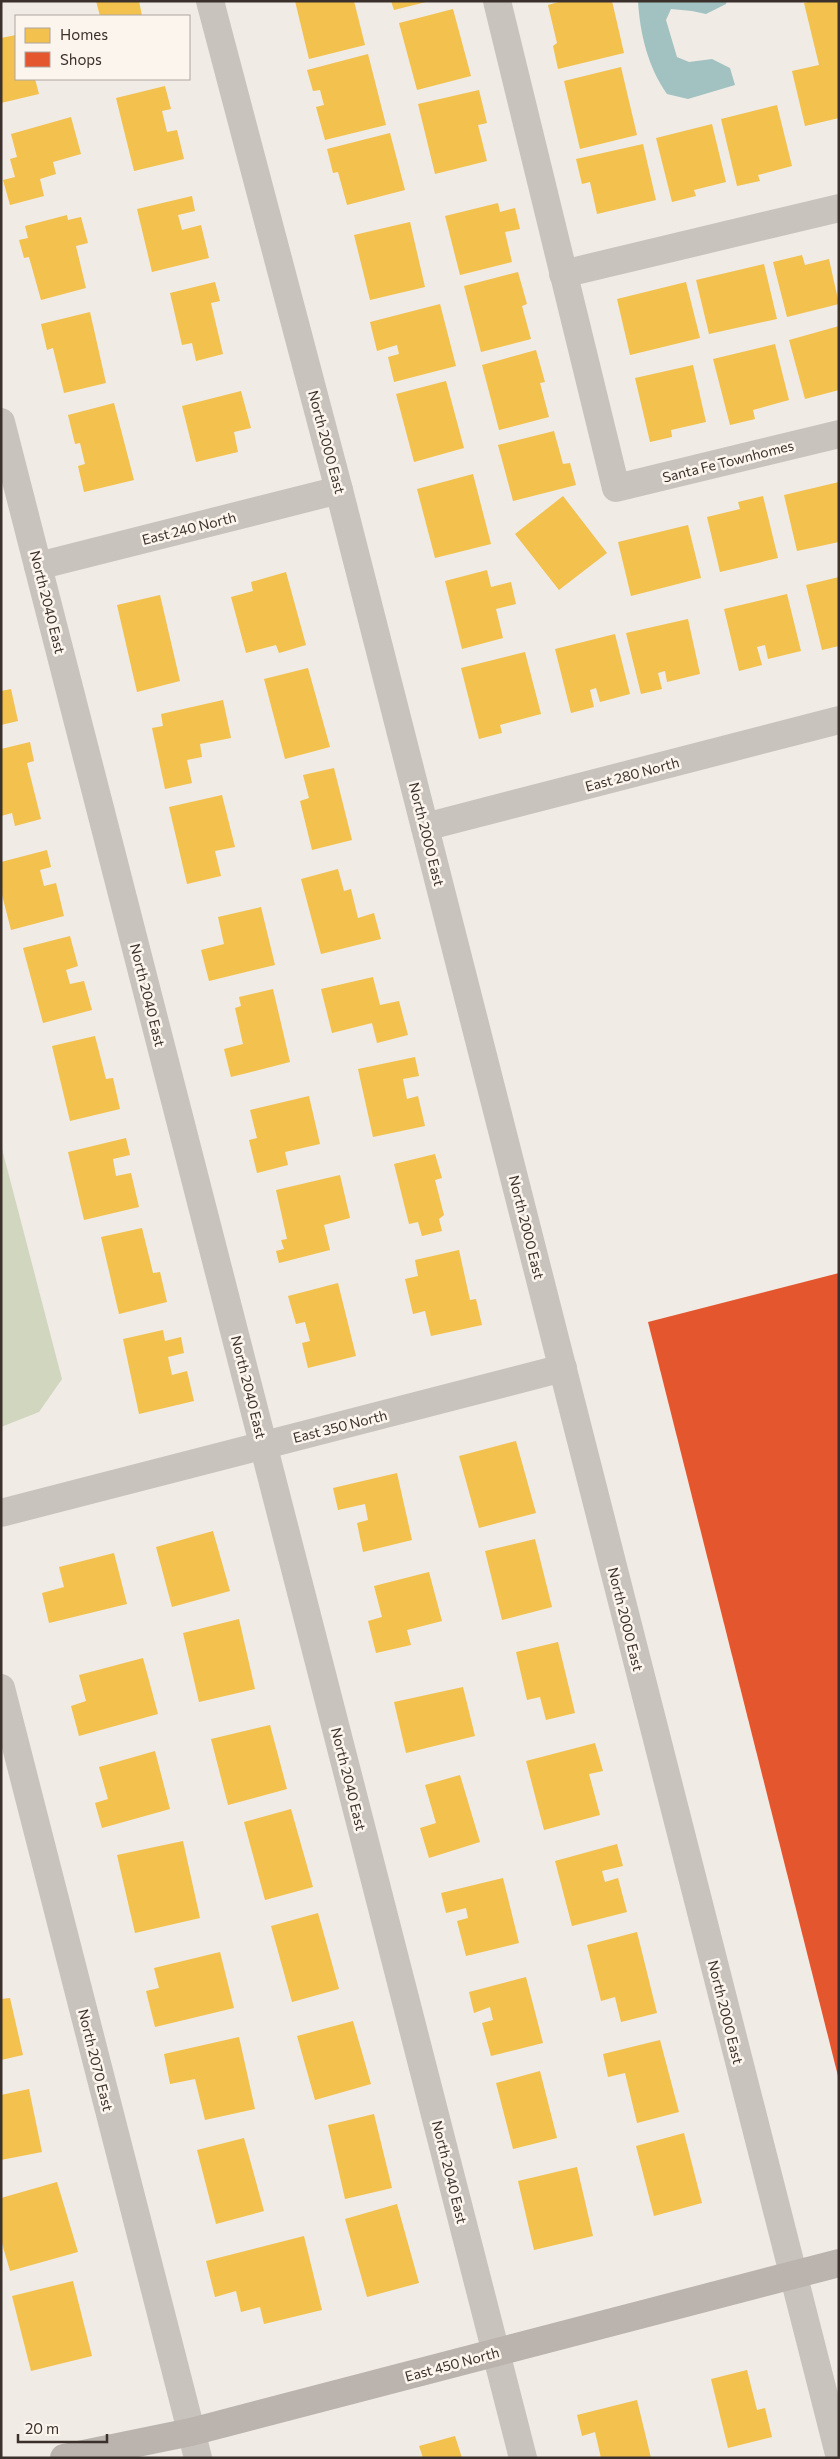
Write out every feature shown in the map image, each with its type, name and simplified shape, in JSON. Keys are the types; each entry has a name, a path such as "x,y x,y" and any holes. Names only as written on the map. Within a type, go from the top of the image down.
{"street":[{"name":"North 2000 East","path":"210,1 340,490 839,2454"},
{"path":"497,1 563,274 839,208"},
{"name":"Santa Fe Townhomes","path":"563,274 616,488 839,434"},
{"name":"North 2040 East","path":"1,422 523,2458"},
{"name":"East 240 North","path":"38,566 340,490"},
{"name":"East 280 North","path":"425,827 839,720"},
{"name":"East 350 North","path":"1,1513 563,1368"},
{"name":"North 2070 East","path":"1,1688 198,2458"},
{"name":"East 450 North","path":"64,2458 191,2432 839,2263"}],"green space":[{"path":"1,1145 62,1379 39,1412 1,1427"}],"water":[{"path":"638,1 727,1 726,4 706,14 671,9 666,20 677,57 689,62 712,59 730,68 735,85 688,99 667,94 660,84 646,50"}],"building: Homes":[{"path":"96,1 139,1 142,15 100,15"},
{"path":"295,1 354,1 365,45 309,59"},
{"path":"391,1 426,1 426,2 394,10"},
{"path":"562,1 612,1 624,53 558,69 553,46 557,43 548,5"},
{"path":"811,1 839,1 839,118 805,126 792,71 819,65 804,3"},
{"path":"453,9 471,76 417,90 399,23"},
{"path":"15,35 15,80 35,80 39,94 1,103 1,38"},
{"path":"368,54 386,125 325,140 316,107 324,105 320,90 313,91 307,70"},
{"path":"621,67 637,135 580,149 564,81"},
{"path":"165,86 171,109 162,111 167,132 177,130 184,159 134,171 116,98"},
{"path":"479,90 487,123 478,125 487,161 435,174 418,104"},
{"path":"777,105 792,166 758,175 760,181 737,186 721,119"},
{"path":"71,117 81,154 53,162 56,174 40,179 44,196 10,205 3,180 15,177 10,159 17,157 11,134"},
{"path":"712,124 726,182 694,190 696,196 672,202 656,138"},
{"path":"390,133 405,190 347,205 338,172 333,173 327,149"},
{"path":"643,144 656,200 597,214 590,182 582,184 576,159"},
{"path":"192,196 195,211 178,215 182,230 201,225 209,258 152,272 137,209"},
{"path":"498,203 500,212 515,208 520,229 505,232 512,262 460,275 445,216"},
{"path":"67,215 68,220 81,217 88,243 76,246 86,288 41,300 29,257 24,258 19,240 28,238 25,226"},
{"path":"410,222 425,287 370,300 354,235"},
{"path":"802,255 805,265 829,259 839,304 787,317 773,262"},
{"path":"764,264 777,319 709,334 696,280"},
{"path":"518,272 527,304 522,306 531,339 481,352 464,286"},
{"path":"215,282 220,301 211,303 223,354 196,361 192,343 182,345 170,293"},
{"path":"686,282 700,338 630,355 617,299"},
{"path":"440,304 456,366 394,382 388,357 399,354 397,345 377,351 370,322"},
{"path":"90,312 106,383 64,393 53,348 47,350 41,324"},
{"path":"839,326 839,390 805,399 789,340"},
{"path":"775,344 789,400 753,410 755,419 730,425 713,359"},
{"path":"536,350 545,382 540,383 549,417 499,430 482,365"},
{"path":"693,365 706,422 671,430 672,437 650,442 635,378"},
{"path":"446,381 464,448 414,462 396,394"},
{"path":"241,391 251,428 234,432 238,452 196,462 182,406"},
{"path":"114,403 134,480 84,492 78,466 85,464 80,443 75,444 68,415"},
{"path":"554,431 563,464 570,463 576,485 513,501 498,445"},
{"path":"473,474 491,544 435,558 417,489"},
{"path":"839,482 839,542 797,551 784,495"},
{"path":"563,496 607,553 559,590 515,534"},
{"path":"763,496 778,558 720,572 707,517 740,509 738,502"},
{"path":"688,525 701,578 631,596 618,542"},
{"path":"487,570 491,587 511,582 516,604 496,609 503,638 462,649 445,581"},
{"path":"286,572 306,645 279,653 276,645 246,653 231,597 253,591 251,582"},
{"path":"839,577 839,646 822,650 806,585"},
{"path":"787,594 801,651 768,659 765,645 757,647 762,665 739,671 724,609"},
{"path":"160,595 180,681 137,692 117,605"},
{"path":"688,619 700,674 667,682 665,671 658,673 662,689 641,694 626,633"},
{"path":"615,634 630,694 600,702 596,688 590,690 594,707 571,713 555,649"},
{"path":"525,652 541,714 500,725 502,733 479,739 461,668"},
{"path":"308,668 330,747 285,759 264,679"},
{"path":"11,689 18,721 1,725 1,691"},
{"path":"223,700 231,738 200,744 202,757 187,760 192,783 165,789 152,728 163,726 161,714"},
{"path":"30,742 34,761 27,763 41,819 15,826 12,813 1,816 1,749"},
{"path":"334,768 352,840 312,850 300,801 309,798 303,775"},
{"path":"222,795 235,847 215,851 221,876 187,884 169,807"},
{"path":"47,850 51,867 40,870 44,886 56,883 64,916 11,930 1,891 1,862"},
{"path":"338,869 344,891 351,889 358,918 374,913 381,939 321,954 301,879"},
{"path":"261,907 275,965 209,981 201,950 224,944 218,917"},
{"path":"70,936 78,966 66,970 70,984 84,981 92,1010 43,1023 23,948"},
{"path":"373,977 380,1005 399,1001 408,1035 377,1043 372,1023 332,1033 321,989"},
{"path":"273,989 290,1062 231,1077 224,1049 243,1044 235,1008 241,1006 239,997"},
{"path":"95,1036 106,1079 113,1078 120,1109 70,1121 52,1046"},
{"path":"415,1057 419,1076 403,1079 407,1099 418,1096 425,1126 373,1137 358,1069"},
{"path":"309,1096 320,1144 285,1152 288,1165 257,1173 249,1140 257,1138 250,1110"},
{"path":"126,1138 130,1155 113,1159 116,1176 131,1173 139,1207 84,1220 68,1152"},
{"path":"435,1154 442,1178 435,1180 444,1215 439,1219 442,1231 422,1236 418,1222 409,1224 394,1164"},
{"path":"340,1175 350,1218 324,1225 330,1250 279,1263 276,1251 284,1249 281,1240 287,1239 276,1190"},
{"path":"142,1228 153,1273 160,1272 167,1302 119,1314 101,1237"},
{"path":"459,1250 470,1300 476,1299 482,1325 431,1336 425,1311 413,1314 405,1279 418,1276 415,1260"},
{"path":"338,1283 356,1356 308,1368 302,1343 310,1341 305,1322 296,1324 288,1296"},
{"path":"163,1330 165,1341 181,1337 184,1353 168,1357 172,1375 187,1371 194,1401 139,1414 123,1339"},
{"path":"516,1441 536,1513 479,1528 459,1456"},
{"path":"397,1473 412,1540 363,1552 357,1523 368,1520 365,1504 338,1510 333,1488"},
{"path":"213,1531 230,1591 172,1607 156,1547"},
{"path":"535,1539 552,1607 502,1620 485,1551"},
{"path":"114,1553 127,1604 49,1623 42,1593 64,1587 59,1567"},
{"path":"429,1572 442,1621 407,1630 411,1645 376,1653 368,1621 382,1617 374,1586"},
{"path":"239,1619 255,1689 199,1702 183,1633"},
{"path":"558,1642 575,1713 546,1720 540,1697 527,1700 516,1652"},
{"path":"143,1658 158,1714 79,1736 71,1706 86,1701 79,1675"},
{"path":"463,1687 475,1736 406,1753 394,1702"},
{"path":"270,1725 287,1789 228,1805 211,1739"},
{"path":"595,1743 603,1771 589,1774 600,1815 544,1830 526,1761"},
{"path":"155,1751 170,1809 102,1828 95,1803 108,1799 99,1767"},
{"path":"460,1775 480,1842 429,1858 420,1828 436,1823 425,1785"},
{"path":"291,1809 313,1887 265,1900 244,1822"},
{"path":"183,1841 200,1918 135,1933 117,1855"},
{"path":"617,1844 623,1866 602,1871 605,1882 618,1878 627,1912 572,1926 555,1861"},
{"path":"503,1878 519,1943 466,1956 457,1921 468,1918 466,1908 446,1913 441,1893"},
{"path":"318,1913 339,1989 292,2002 271,1926"},
{"path":"637,1932 657,2013 621,2022 615,1997 601,2001 587,1945"},
{"path":"220,1952 234,2008 155,2027 146,1991 159,1988 154,1968"},
{"path":"526,1977 543,2043 491,2056 482,2023 493,2020 490,2007 474,2013 469,1992"},
{"path":"10,1998 23,2055 1,2060 1,1999"},
{"path":"353,2021 371,2084 315,2100 297,2036"},
{"path":"239,2037 255,2109 205,2120 195,2079 170,2084 164,2054"},
{"path":"660,2040 679,2112 637,2123 625,2073 608,2077 603,2054"},
{"path":"540,2071 557,2138 513,2149 496,2083"},
{"path":"29,2089 42,2152 1,2160 1,2095"},
{"path":"374,2114 392,2188 345,2199 328,2125"},
{"path":"684,2133 702,2203 654,2216 636,2146"},
{"path":"244,2138 264,2211 216,2224 197,2150"},
{"path":"577,2167 593,2236 534,2250 518,2181"},
{"path":"57,2182 78,2252 10,2271 1,2240 1,2198"},
{"path":"397,2204 419,2283 367,2297 345,2219"},
{"path":"304,2236 322,2310 264,2324 260,2307 241,2312 236,2291 215,2297 206,2261"},
{"path":"73,2281 92,2356 31,2371 12,2296"},
{"path":"747,2370 757,2410 765,2408 772,2437 728,2448 711,2379"},
{"path":"637,2400 651,2458 601,2458 595,2432 582,2436 577,2415"},
{"path":"455,2436 462,2458 423,2458 419,2446"}],"building: Shops":[{"path":"839,1273 839,2076 838,2076 648,1322"}]}
